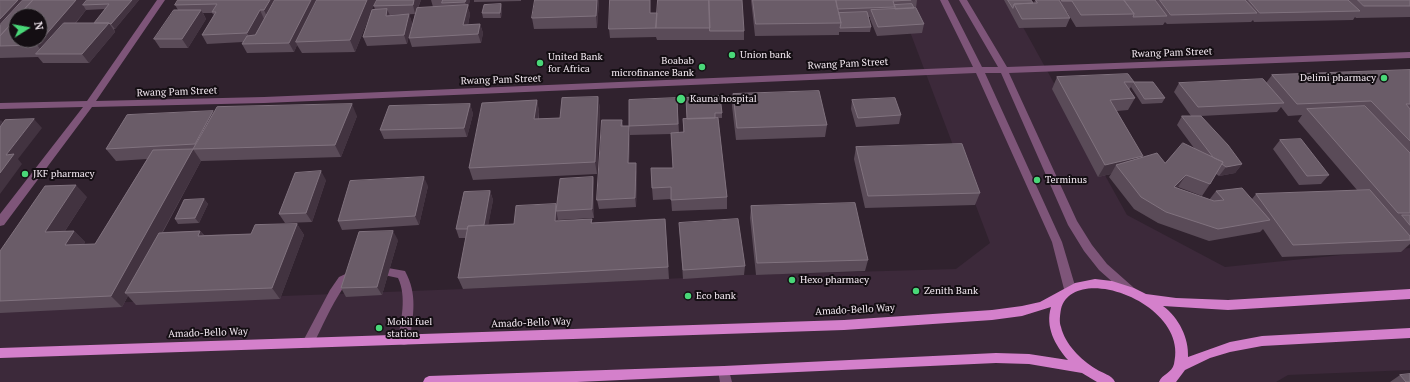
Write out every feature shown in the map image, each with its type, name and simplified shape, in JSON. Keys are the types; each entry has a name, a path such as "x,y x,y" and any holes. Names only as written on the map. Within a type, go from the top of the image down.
{"main road":[{"path":"1070,289 1088,283 1108,284 1129,290 1146,299 1164,313 1176,331 1182,349 1180,366 1175,376 1169,381"},
{"name":"Amado-Bello Way","path":"0,353 844,325 1022,312 1042,306 1060,297 1070,289"},
{"path":"1146,299 1176,303 1228,305 1410,294"},
{"path":"1060,297 1054,312 1055,329 1063,347 1084,368 1093,375 1106,381"},
{"path":"1180,366 1208,354 1230,347 1262,341 1410,333"},
{"path":"429,382 725,376 996,358 1029,359 1084,368"}],"street":[{"path":"0,222 89,106 161,0"},
{"path":"944,0 979,70 1057,242 1070,289"},
{"path":"963,0 1004,70 1072,222 1088,248 1103,267 1129,290"},
{"name":"Rwang Pam Street","path":"0,106 89,106 264,100 979,70 1410,55"},
{"path":"388,272 401,274 409,297 404,340"},
{"path":"308,343 334,293 343,280 354,274"}],"shaded area":[{"name":"Terminus","path":"898,0 1008,0 1127,215 1225,267 1410,248 1410,370 1288,375 1276,382 0,382 0,307 463,289 744,275 956,269 990,243"}],"building":[{"path":"0,0 18,0 10,8 8,8 8,11 0,19"},
{"path":"23,0 33,0 26,8 16,8"},
{"path":"33,0 76,0 48,32 48,8 26,8"},
{"path":"87,0 132,0 110,24 94,23 109,4 83,5"},
{"path":"178,0 270,0 264,10 260,10 247,33 202,35 216,12 212,12 217,4 175,5"},
{"path":"275,0 311,0 289,43 242,44 247,36 255,35"},
{"path":"317,0 367,0 350,40 296,42"},
{"path":"377,0 414,0 413,5 374,6"},
{"path":"443,0 466,0 465,2 442,3"},
{"path":"535,0 597,0 596,16 532,18"},
{"path":"610,0 650,0 650,13 657,13 656,28 609,29"},
{"path":"658,0 709,0 710,28 656,28"},
{"path":"709,0 742,0 744,31 710,31"},
{"path":"753,0 836,0 841,23 756,24"},
{"path":"836,0 911,0 893,1 895,7 838,9"},
{"path":"1008,0 1031,0 1033,3 1014,4 1013,8"},
{"path":"1036,0 1059,0 1070,18 1022,19 1014,4 1037,3"},
{"path":"1062,0 1124,0 1134,14 1081,15 1072,1"},
{"path":"1124,0 1155,0 1167,16 1133,17 1134,14"},
{"path":"1160,0 1245,0 1257,13 1171,15"},
{"path":"1249,0 1348,0 1360,11 1260,13"},
{"path":"1358,0 1410,0 1410,6 1364,6"},
{"path":"501,4 500,13 482,13 484,5"},
{"path":"912,4 914,8 895,9 894,5"},
{"path":"468,5 463,25 480,24 478,34 409,38 417,8"},
{"path":"916,8 924,24 878,27 871,10"},
{"path":"387,9 386,16 409,14 404,35 363,37 372,10"},
{"path":"174,10 201,10 182,39 154,39"},
{"path":"867,12 871,27 840,28 841,23 839,13"},
{"path":"8,16 8,27 0,36 0,25"},
{"path":"64,23 109,23 82,54 36,54 41,48 48,48 48,41"},
{"path":"8,27 8,46 0,46 0,36"},
{"path":"1410,70 1410,104 1406,104 1410,109 1410,141 1371,101 1297,104 1272,75"},
{"path":"1128,74 1134,82 1124,82 1135,98 1110,100 1143,156 1105,165 1057,77"},
{"path":"1263,79 1284,103 1198,107 1179,83"},
{"path":"1134,82 1153,82 1165,98 1145,99"},
{"path":"819,91 827,125 737,128 733,94"},
{"path":"720,96 722,113 715,113 715,118 687,119 686,98"},
{"path":"598,97 595,162 469,168 482,103 537,100 534,119 560,118 562,98"},
{"path":"677,98 678,124 629,126 629,100"},
{"path":"895,98 901,115 858,118 852,100"},
{"path":"352,104 335,145 193,149 217,107"},
{"path":"470,104 464,128 380,130 389,106"},
{"path":"1365,106 1410,153 1410,213 1398,213 1307,109"},
{"path":"213,111 195,144 106,149 127,115"},
{"path":"1182,116 1201,116 1228,145 1242,164 1226,167 1222,164 1223,162 1214,158"},
{"path":"718,118 727,197 671,200 671,187 652,188 651,168 673,168 671,133 684,132 683,119"},
{"path":"34,119 6,155 14,154 0,173 0,127 5,120"},
{"path":"602,120 622,120 621,126 629,126 628,163 636,163 635,198 597,200"},
{"path":"1301,139 1329,175 1307,176 1280,140"},
{"path":"1183,143 1223,162 1210,184 1186,175 1174,187 1214,201 1224,200 1216,191 1242,188 1270,220 1218,229 1166,212 1141,197 1116,165 1157,153 1165,163"},
{"path":"962,144 980,193 868,196 856,147"},
{"path":"193,149 111,296 0,301 0,251 45,186 76,185 45,232 74,231 65,245 95,244 153,150"},
{"path":"321,171 306,213 279,214 295,173"},
{"path":"424,177 415,216 338,221 350,181"},
{"path":"593,177 592,209 556,211 560,179"},
{"path":"1370,190 1410,236 1410,240 1293,245 1256,194"},
{"path":"490,191 484,225 468,226 467,229 456,229 464,192"},
{"path":"204,199 195,218 175,219 184,200"},
{"path":"855,203 868,260 757,263 751,206"},
{"path":"556,204 555,221 592,219 591,223 665,219 668,267 458,278 468,226 514,224 516,206"},
{"path":"1402,215 1410,215 1410,225"},
{"path":"738,219 745,266 683,270 679,223"},
{"path":"297,224 272,288 125,293 159,233 200,231 198,236 251,234 255,225"},
{"path":"393,231 377,287 341,288 359,232"},
{"path":"1410,374 1410,382 1406,382 1400,375"}],"place":[{"name":"Union bank","path":"732,55"},
{"name":"United Bank for Africa","path":"540,63"},
{"name":"Boabab microfinance Bank","path":"702,67"},
{"name":"Delimi pharmacy","path":"1384,78"},
{"name":"Kauna hospital","path":"681,99"},
{"name":"JKF pharmacy","path":"25,174"},
{"name":"Terminus","path":"1037,180"},
{"name":"Hexo pharmacy","path":"792,280"},
{"name":"Zenith Bank","path":"916,291"},
{"name":"Eco bank","path":"688,296"},
{"name":"Mobil fuel station","path":"379,328"}]}
